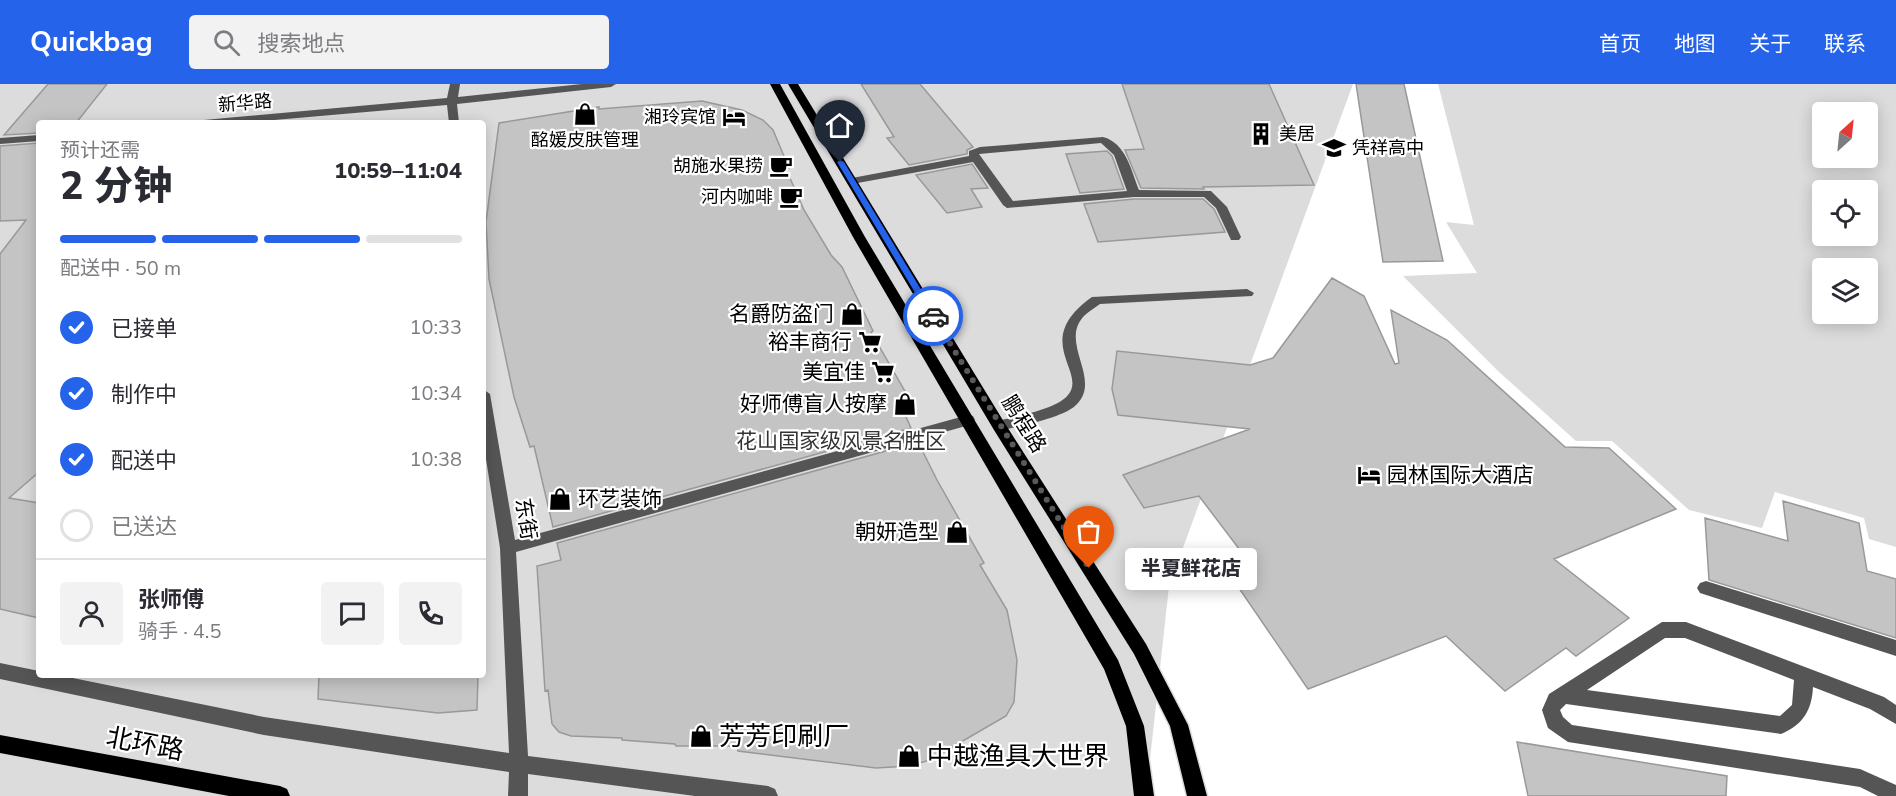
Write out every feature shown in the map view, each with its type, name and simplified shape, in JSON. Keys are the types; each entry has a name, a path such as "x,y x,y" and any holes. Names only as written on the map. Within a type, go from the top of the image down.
{"main road":[{"path":"775,84 859,237 1112,666 1135,726 1144,796"},
{"name":"鹏程路","path":"793,84 999,426 1140,649 1179,725 1197,796"},
{"name":"北环路","path":"0,744 280,796"}],"street":[{"path":"454,120 452,101 455,84"},
{"name":"新华路","path":"238,120 611,84"},
{"path":"0,141 36,138"},
{"path":"1134,194 1117,149 1110,142 1103,140 980,150 974,153 1007,203 1011,205 1134,194 1207,193 1221,207 1235,237"},
{"path":"852,181 976,158"},
{"path":"999,426 1059,407 1074,399 1079,388 1068,346 1068,330 1078,313 1089,304 1097,300 1247,293"},
{"name":"东街","path":"486,412 508,548 519,764 518,796"},
{"path":"508,548 968,420"},
{"path":"1706,588 1896,648"},
{"path":"1896,715 1877,703 1686,630 1662,630 1556,700 1551,710 1555,722 1568,733 1860,778 1896,796"},
{"path":"0,671 264,726 519,764 768,796"},
{"path":"1563,695 1781,725 1792,721 1800,709 1805,696 1803,675"}],"green space":[{"name":"花山国家级风景名胜区","path":"0,84 1353,84 1169,586 1146,796 0,796"},
{"path":"1438,84 1896,84 1896,547 1869,539 1864,518 1775,492 1762,528 1689,510 1612,441 1576,441 1498,371 1403,276 1477,273 1446,222 1474,225"}],"building":[{"path":"48,84 107,84 78,120 36,120 36,133 4,135"},
{"path":"861,84 920,84 973,147 967,150 967,154 909,165 887,138 894,137"},
{"path":"1122,84 1269,84 1314,185 1203,187 1204,189 1141,188 1125,150 1144,149"},
{"path":"1356,84 1404,84 1443,261 1383,262"},
{"path":"702,101 742,110 763,120 773,130 789,168 786,169 804,210 831,255 842,267 873,331 871,332 914,407 903,410 911,428 553,527 534,446 530,447 514,397 489,279 486,222 499,123 599,107 599,109"},
{"path":"36,143 36,475 9,498 36,502 36,617 0,609 0,254 26,220 0,221 0,146"},
{"path":"1107,151 1112,156 1124,189 1080,193 1066,154"},
{"path":"972,164 988,188 971,189 982,207 947,213 916,175"},
{"path":"1134,199 1203,199 1214,209 1225,232 1098,242 1084,204"},
{"path":"1332,278 1364,296 1395,364 1399,363 1391,310 1447,340 1565,447 1609,448 1676,509 1554,559 1629,618 1576,656 1566,648 1505,691 1446,636 1308,689 1230,575 1249,562 1199,496 1144,508 1123,475 1250,429 1118,415 1112,389 1117,351 1250,365 1273,358"},
{"path":"918,442 984,563 980,565 1007,610 1017,660 1014,702 1006,716 930,760 909,766 876,768 738,751 737,746 676,746 675,744 622,740 622,738 571,736 559,732 552,724 548,690 545,691 537,566 561,560 557,543"},
{"path":"1783,501 1859,523 1867,571 1896,579 1896,638 1709,580 1705,518 1788,541"},
{"path":"319,678 478,678 477,710 438,713 318,699"},
{"path":"1517,742 1727,776 1726,796 1528,796"}],"way so far":[{"path":"933,316 1089,568"}],"place":[{"name":"酩媛皮肤管理","path":"585,114"},
{"name":"湘玲宾馆","path":"734,117"},
{"name":"美居","path":"1261,134"},
{"name":"凭祥高中","path":"1334,148"},
{"name":"胡施水果捞","path":"781,166"},
{"name":"河内咖啡","path":"791,197"},
{"name":"名爵防盗门","path":"852,314"},
{"name":"裕丰商行","path":"870,342"},
{"name":"美宜佳","path":"883,372"},
{"name":"好师傅盲人按摩","path":"905,404"},
{"name":"园林国际大酒店","path":"1369,475"},
{"name":"环艺装饰","path":"560,499"},
{"name":"朝妍造型","path":"957,532"},
{"name":"半夏鲜花店","path":"1089,568"},
{"name":"芳芳印刷厂","path":"701,736"},
{"name":"中越渔具大世界","path":"909,756"}],"route":[{"path":"840,162 933,316"}]}
